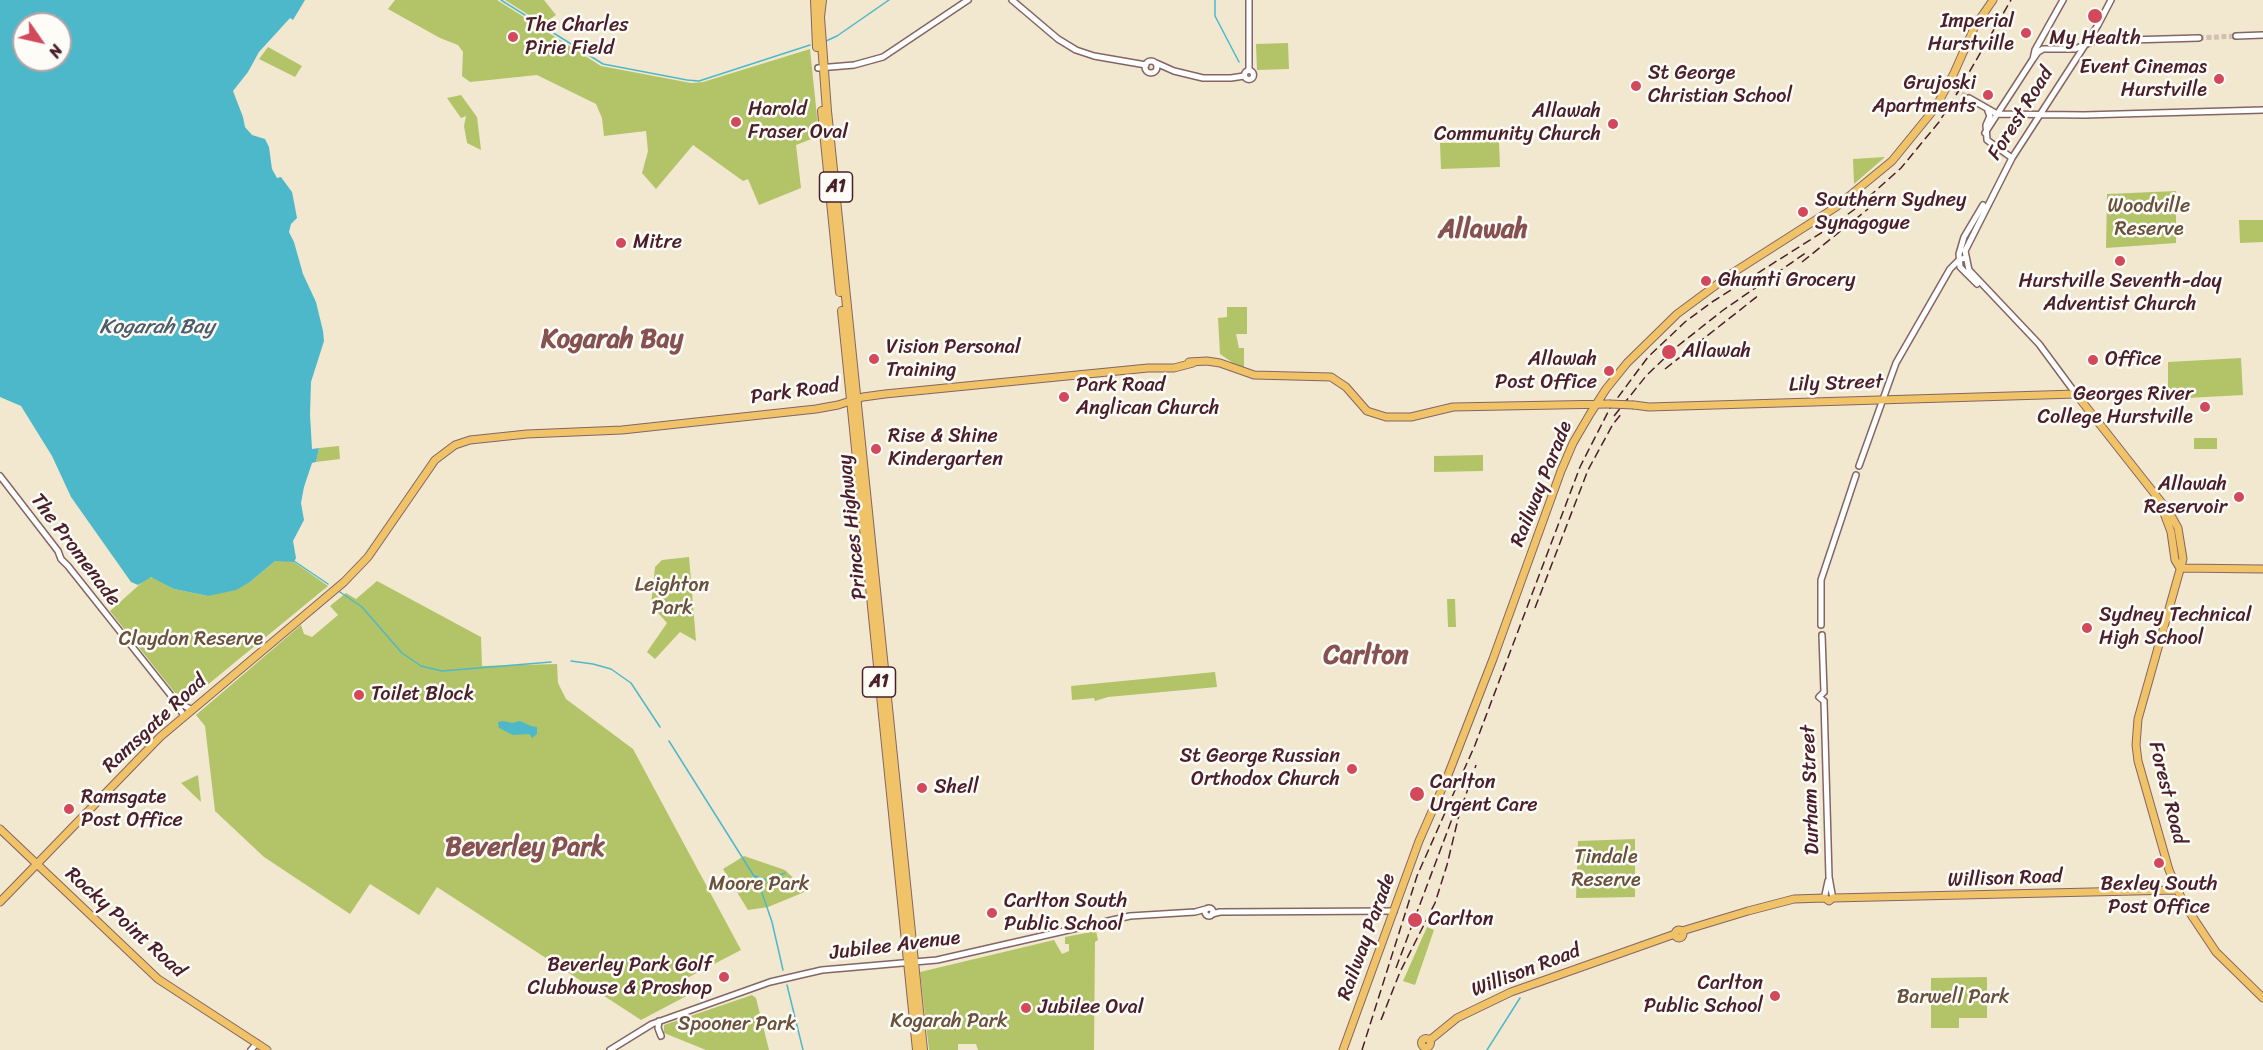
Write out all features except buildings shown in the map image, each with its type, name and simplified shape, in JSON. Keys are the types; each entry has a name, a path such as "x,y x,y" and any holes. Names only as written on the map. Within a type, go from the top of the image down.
{"highway":[{"name":"Princes Highway","path":"815,0 911,963 923,1050"},
{"name":"Princes Highway","path":"821,68 822,0"},
{"name":"Princes Highway","path":"911,963 916,1050"}],"main road":[{"name":"Railway Parade","path":"1343,1050 1419,841 1448,775 1493,659 1561,471 1573,443 1596,404 1616,375 1637,352 1686,307 1731,274 1836,207 1883,170 1918,132 1951,88 1975,26 1993,0"},
{"name":"Park Road","path":"448,449 462,442 494,437 545,432 622,430 818,409 887,394 1212,362 1254,375 1331,377 1346,387 1367,411"},
{"name":"Lily Street","path":"1367,411 1386,417 1403,417 1419,416 1453,407 1596,404 1653,406 2076,394"},
{"name":"Forest Road","path":"2076,394 2169,512 2178,528 2183,559 2138,719 2136,745 2142,780 2177,890 2198,927 2216,952 2263,998"},
{"name":"Ramsgate Road","path":"0,902 150,747 339,586 368,558 435,460 448,449"},
{"path":"2180,568 2263,569"},
{"name":"Rocky Point Road","path":"0,829 158,979 267,1050"},
{"name":"Willison Road","path":"1420,1048 1424,1039 1430,1040 1464,1014 1511,992 1679,932 1788,900 1829,896 2177,890"}],"street":[{"path":"821,68 862,64 883,57 968,0"},
{"path":"1012,0 1058,39 1076,50 1094,56 1146,65 1151,61 1174,71 1203,78 1244,76 1248,79 1252,78 1253,72 1249,70 1249,0"},
{"path":"2032,59 2063,0"},
{"name":"Forest Road","path":"2076,394 2039,344 1963,262 1967,245 2006,167 2085,45 2111,0"},
{"path":"2236,36 2263,35"},
{"path":"1985,133 2032,59 2043,49 2073,49 2099,41 2199,38"},
{"path":"1155,72 1156,63"},
{"path":"1146,65 1149,72 1174,71"},
{"path":"1970,98 1997,114 2263,110"},
{"path":"1984,107 1996,108 2007,98"},
{"path":"2007,98 2006,106 2012,114"},
{"path":"1984,107 1990,116 1985,133 1987,140 2012,158"},
{"path":"2002,151 2006,167"},
{"path":"1883,399 1894,368 1946,275 1963,262"},
{"name":"Durham Street","path":"1829,896 1824,701 1828,696 1824,692 1822,635 1817,630 1821,626 1821,580 1856,475 1862,471 1859,466 1883,399"},
{"name":"The Promenade","path":"0,476 58,551 61,559 69,566 173,698 184,716"},
{"name":"The Promenade","path":"173,698 192,710"},
{"name":"Jubilee Avenue","path":"610,1050 638,1030 659,1021 758,985 812,972 949,958 1130,916 1195,912 1394,911"},
{"path":"659,1021 658,1028 661,1036"},
{"path":"251,1050 257,1043"}],"green space":[{"path":"395,0 497,0 601,66 691,83 703,82 810,49 819,136 796,145 801,188 759,205 748,179 743,181 693,145 656,189 642,173 648,151 646,131 604,136 602,118 596,104 537,75 470,82 462,76 463,52 458,45 440,38 388,9"},
{"path":"505,0 544,0 556,15 543,24"},
{"path":"1288,43 1289,69 1257,70 1256,44"},
{"path":"268,47 302,66 295,77 259,59"},
{"path":"461,95 477,117 481,150 467,143 464,126 466,116 461,118 447,98"},
{"path":"1499,142 1500,167 1441,169 1440,143"},
{"path":"1885,157 1854,184 1853,159"},
{"name":"Woodville Reserve","path":"2176,191 2176,243 2106,248 2107,194"},
{"path":"2239,220 2263,220 2263,242 2240,243"},
{"path":"1227,307 1247,307 1247,334 1236,334 1239,348 1244,348 1244,367 1236,365 1220,354 1218,318 1227,317"},
{"path":"2241,358 2243,395 2168,399 2168,362"},
{"path":"2194,438 2217,438 2217,449 2194,449"},
{"path":"339,446 340,459 316,462 319,448"},
{"path":"1483,455 1483,471 1434,472 1434,456"},
{"name":"Leighton Park","path":"689,557 696,641 680,632 655,659 647,652 667,623 651,605 655,567 662,560"},
{"name":"Claydon Reserve","path":"275,561 294,562 328,586 189,700 179,698 110,611 148,577 156,578 174,589 208,596 250,582"},
{"path":"377,581 481,637 482,666 557,664 558,683 566,699 633,749 741,950 687,978 694,992 641,1020 437,887 419,915 370,884 350,914 264,857 215,811 205,726 196,715 301,625 304,634 312,637 338,615 330,606 346,593 356,599"},
{"path":"1447,599 1455,599 1456,627 1448,627"},
{"path":"1215,672 1217,687 1108,697 1095,701 1094,698 1072,700 1071,686"},
{"path":"198,775 201,802 181,783"},
{"name":"Tindale Reserve","path":"1635,839 1635,897 1576,898 1578,841"},
{"name":"Moore Park","path":"744,856 785,870 807,891 768,907 748,910 723,869"},
{"path":"1427,927 1434,930 1415,985 1403,981"},
{"name":"Kogarah Park","path":"1096,931 1098,940 1095,942 1094,1050 978,1050 976,1044 958,1044 958,1050 929,1050 920,972 1054,940 1062,954 1069,951 1069,944 1065,944 1065,937"},
{"name":"Barwell Park","path":"1987,977 1987,1018 1959,1018 1959,1028 1931,1028 1931,978"},
{"name":"Spooner Park","path":"752,995 756,998 769,1050 706,1050 664,1033 664,1025"}],"water":[{"name":"Kogarah Bay","path":"0,0 305,0 293,20 290,18 259,52 248,72 233,91 245,127 252,135 265,139 269,147 272,169 277,178 281,177 292,192 297,218 291,224 289,232 303,274 316,302 323,331 324,341 311,382 312,449 319,448 316,462 312,463 304,487 301,503 304,520 293,541 296,558 294,562 275,561 250,582 236,590 208,596 174,589 151,577 138,585 131,582 71,497 52,456 21,406 0,397"},
{"path":"520,721 537,727 537,734 532,738 529,734 513,735 499,728 498,722 512,723"}],"waterway":[{"path":"501,0 603,64 687,80 699,81 810,45"},
{"path":"826,41 837,36 889,0"},
{"path":"1215,0 1215,16 1239,62"},
{"path":"294,561 328,584"},
{"path":"337,590 362,607 402,653 421,666 442,671 551,662"},
{"path":"571,661 611,669 631,683 660,727"},
{"path":"669,741 759,884 772,922 783,970"},
{"path":"755,876 766,880 785,873"},
{"path":"787,985 803,1050"},
{"path":"1487,1050 1520,998"}],"tunnel":[{"path":"2199,38 2236,36"},
{"path":"1955,90 1969,98"}],"railway":[{"path":"1362,1050 1417,876 1475,745 1580,467 1610,408 1648,357 1685,322 1712,302 1829,228 1855,209 1901,168 1939,122 2011,0"},
{"path":"1802,262 1868,209"},
{"path":"1614,416 1646,376 1674,349 1722,311 1807,252"},
{"path":"1665,369 1759,295"},
{"path":"1535,608 1588,470 1613,424 1623,412"},
{"path":"1381,1020 1400,972 1435,903 1459,815 1476,765"},
{"path":"1396,968 1452,819"}],"place":[{"name":"My Health","path":"2095,16"},
{"name":"Imperial Hurstville","path":"2026,33"},
{"name":"The Charles Pirie Field","path":"513,37"},
{"name":"Event Cinemas Hurstville","path":"2219,79"},
{"name":"St George Christian School","path":"1636,86"},
{"name":"Grujoski Apartments","path":"1988,95"},
{"name":"Harold Fraser Oval","path":"736,122"},
{"name":"Allawah Community Church","path":"1613,124"},
{"name":"Southern Sydney Synagogue","path":"1803,212"},
{"name":"Mitre","path":"621,243"},
{"name":"Hurstville Seventh-day Adventist Church","path":"2120,261"},
{"name":"Ghumti Grocery","path":"1706,281"},
{"name":"Allawah","path":"1669,352"},
{"name":"Vision Personal Training","path":"874,359"},
{"name":"Office","path":"2093,360"},
{"name":"Allawah Post Office","path":"1609,371"},
{"name":"Park Road Anglican Church","path":"1064,397"},
{"name":"Georges River College Hurstville","path":"2205,407"},
{"name":"Rise & Shine Kindergarten","path":"876,449"},
{"name":"Allawah Reservoir","path":"2239,497"},
{"name":"Sydney Technical High School","path":"2087,628"},
{"name":"Toilet Block","path":"359,695"},
{"name":"St George Russian Orthodox Church","path":"1352,769"},
{"name":"Shell","path":"922,788"},
{"name":"Carlton Urgent Care","path":"1417,794"},
{"name":"Ramsgate Post Office","path":"69,809"},
{"name":"Bexley South Post Office","path":"2159,863"},
{"name":"Carlton South Public School","path":"992,913"},
{"name":"Carlton","path":"1415,920"},
{"name":"Beverley Park Golf Clubhouse & Proshop","path":"724,977"},
{"name":"Carlton Public School","path":"1775,996"},
{"name":"Jubilee Oval","path":"1026,1008"}],"district":[{"name":"Allawah","path":"1483,230"},
{"name":"Kogarah Bay","path":"612,340"},
{"name":"Carlton","path":"1366,656"},
{"name":"Beverley Park","path":"525,848"}]}
